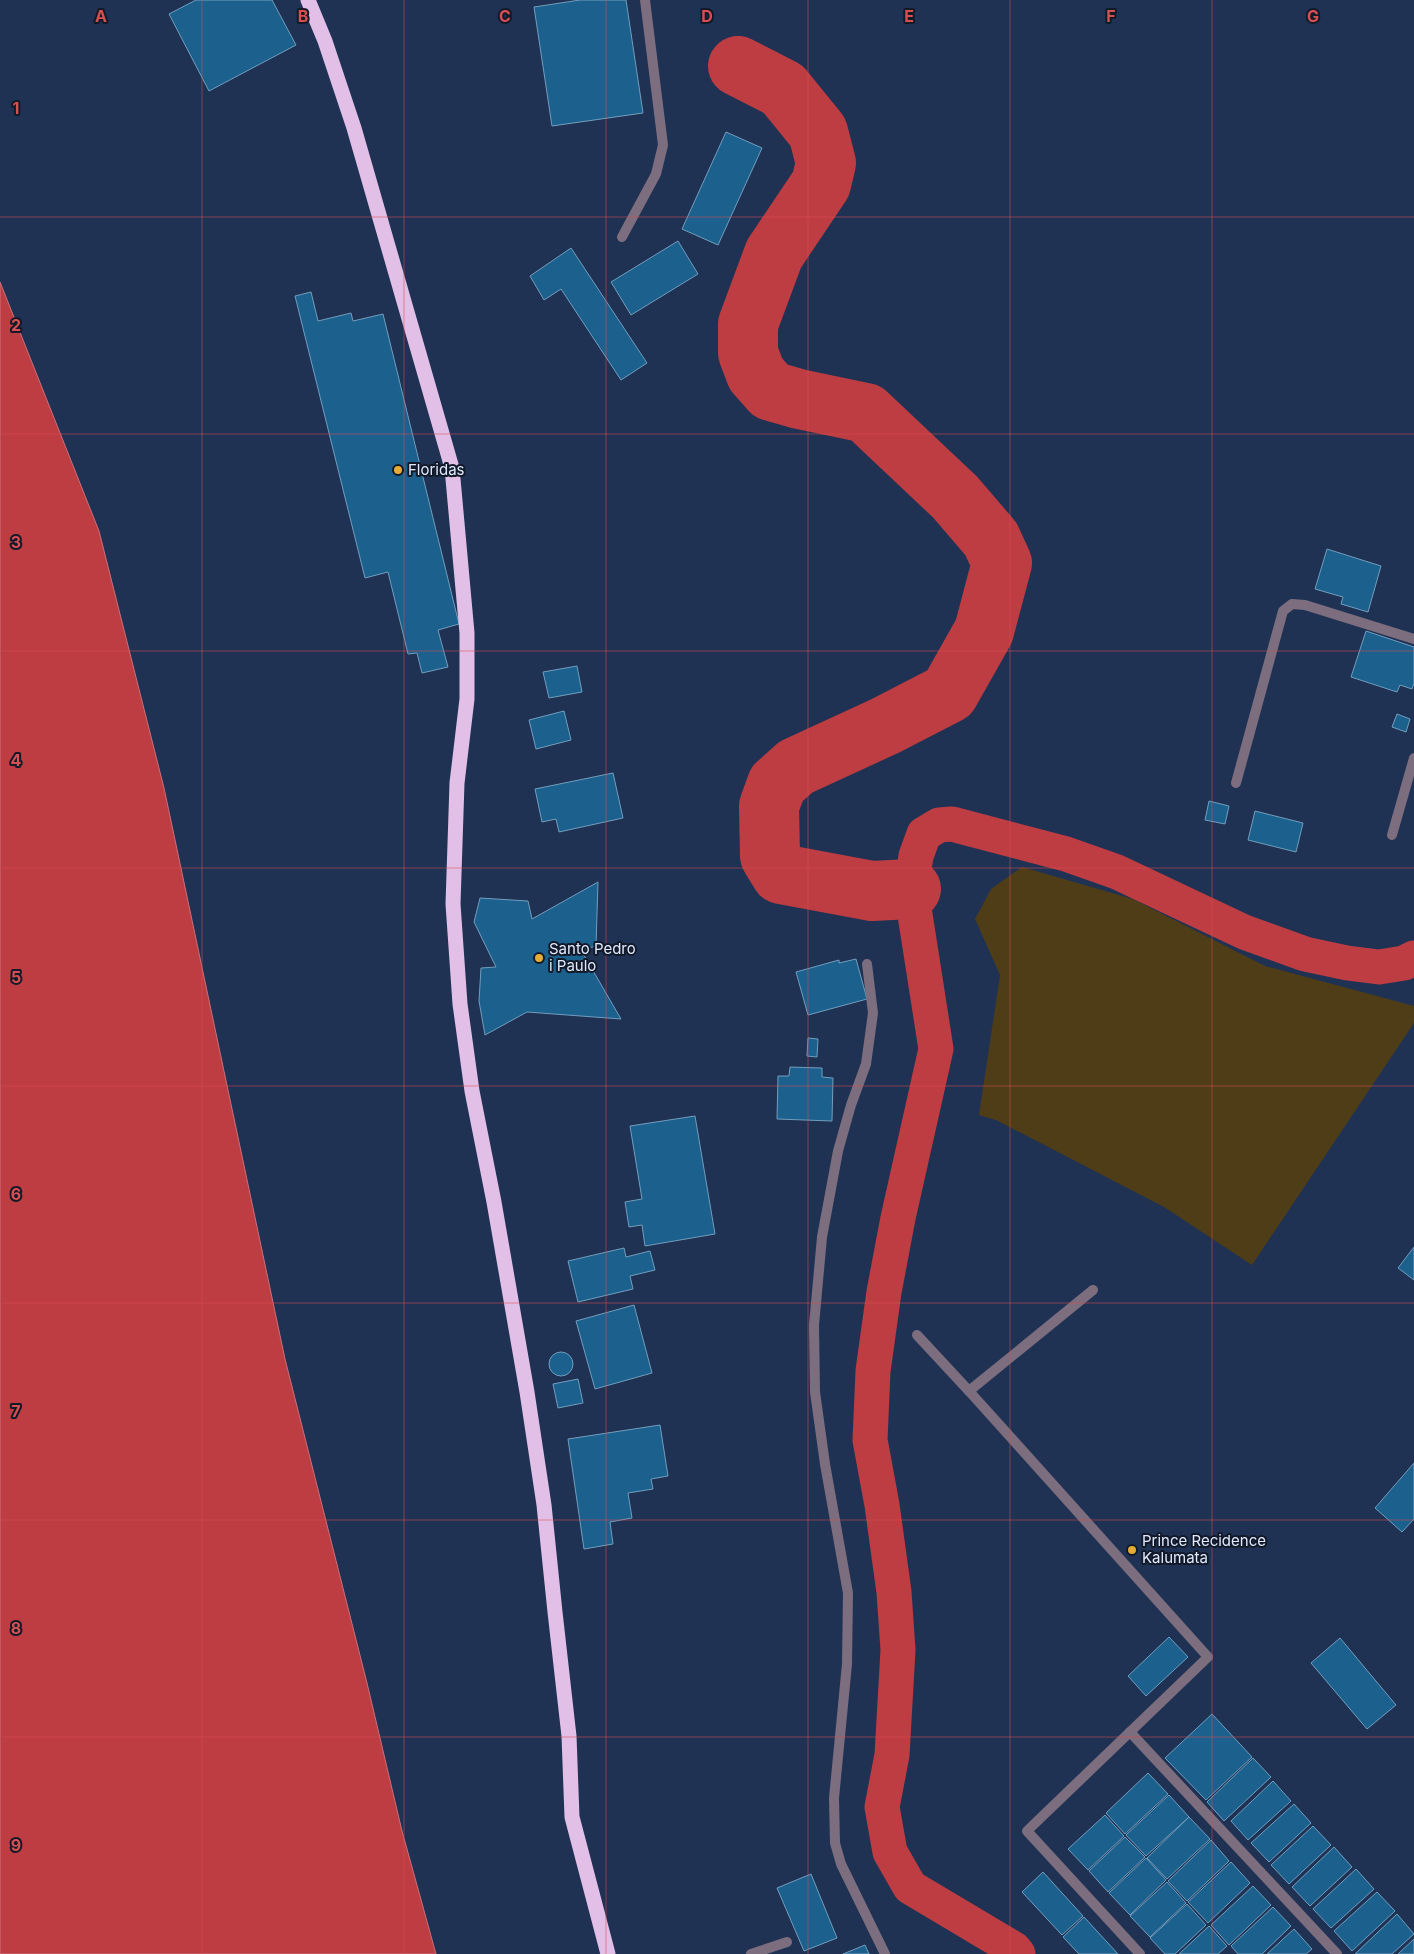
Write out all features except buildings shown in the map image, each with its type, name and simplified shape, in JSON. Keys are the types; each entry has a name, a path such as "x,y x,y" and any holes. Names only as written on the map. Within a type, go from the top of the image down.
{"highway":[{"path":"308,0 325,41 354,128 452,468 467,633 467,699 457,782 453,904 460,1004 472,1091 494,1202 544,1505 554,1612 569,1736 572,1818 608,1954"}],"street":[{"path":"622,237 656,174 664,145 645,0"},
{"path":"1236,783 1283,611 1292,604 1305,605 1414,639"},
{"path":"1392,834 1414,758"},
{"path":"867,964 873,1013 866,1064 851,1105 838,1151 822,1237 814,1325 815,1392 825,1464 848,1593 847,1664 834,1798 835,1843 841,1864 885,1954"},
{"path":"969,1390 1093,1290"},
{"path":"917,1335 969,1390 1208,1657 1027,1831 1140,1954"},
{"path":"1130,1732 1337,1954"},
{"path":"751,1954 787,1942"}],"shaded area":[{"path":"0,282 99,531 164,788 285,1359 367,1683 402,1831 436,1954 0,1954"},
{"path":"1022,867 1133,899 1265,966 1414,1006 1414,1023 1252,1265 1164,1207 996,1120 979,1115 1000,975 975,919 991,889"}],"waterway":[{"path":"738,66 783,89 818,132 826,163 821,184 774,254 748,324 748,353 756,374 771,391 866,413 955,497 991,539 1002,563 984,631 949,693 885,726 796,767 777,784 769,806 770,856 781,874 872,891 911,889"},
{"path":"1018,1954 1014,1949 910,1887 890,1852 882,1807 892,1755 898,1650 894,1592 882,1505 870,1440 873,1371 884,1292 898,1218 936,1049 911,889 916,856 924,834 939,825 952,824 1066,854 1117,872 1244,932 1305,954 1347,963 1379,967 1404,963 1414,958"}],"place":[{"name":"Floridas","path":"398,470"},
{"name":"Santo Pedro i Paulo","path":"539,958"},
{"name":"Prince Recidence Kalumata","path":"1132,1550"}]}
